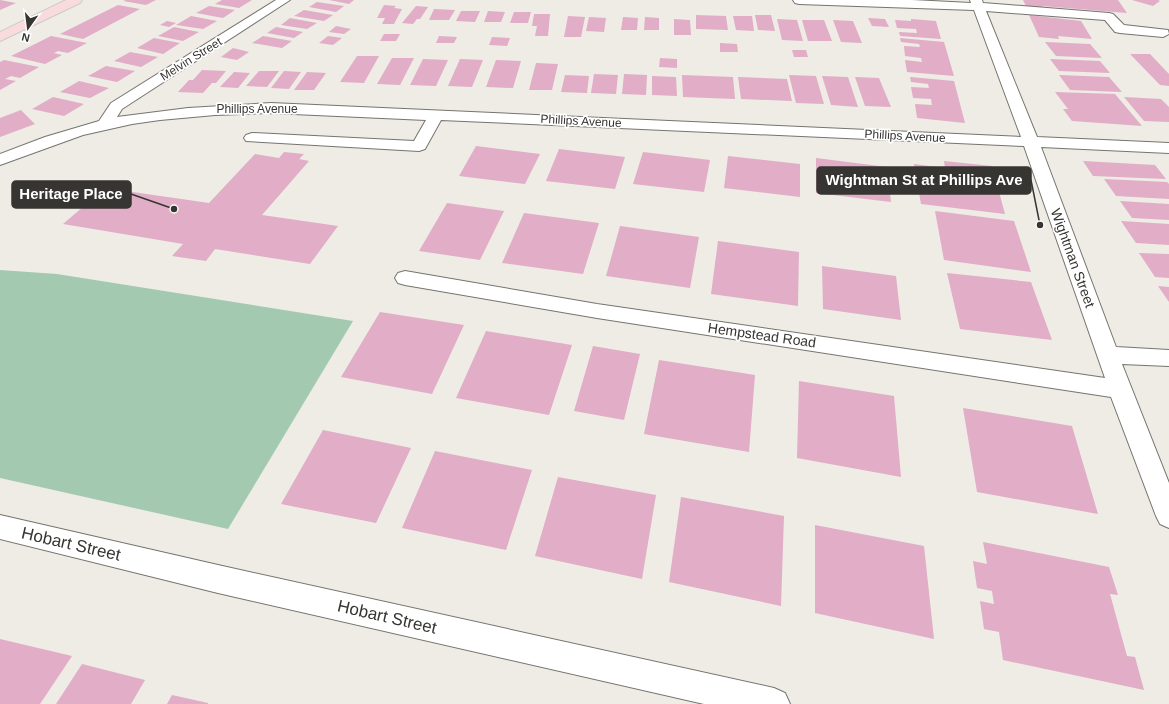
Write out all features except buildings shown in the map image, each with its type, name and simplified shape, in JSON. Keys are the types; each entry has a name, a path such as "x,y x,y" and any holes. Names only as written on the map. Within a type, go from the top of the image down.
{"main road":[{"path":"0,37 76,0"}],"street":[{"name":"Melvin Street","path":"105,124 116,106 284,0"},
{"path":"799,0 977,3 1109,17 1133,18"},
{"name":"Wightman Street","path":"977,3 1031,142 1120,389 1169,516"},
{"path":"1109,17 1120,30 1163,33"},
{"name":"Phillips Avenue","path":"0,160 52,139 105,124 196,110 264,108 1169,148"},
{"path":"252,138 419,146 436,115"},
{"name":"Hempstead Road","path":"405,278 597,311 1120,389"},
{"path":"1109,355 1169,358"},
{"name":"Hobart Street","path":"0,527 226,581 774,704"}],"green space":[{"path":"0,270 57,274 353,321 228,529 0,478"}],"place":[{"name":"Heritage Place","path":"174,209"},
{"name":"Wightman St at Phillips Ave","path":"1040,225"}]}
